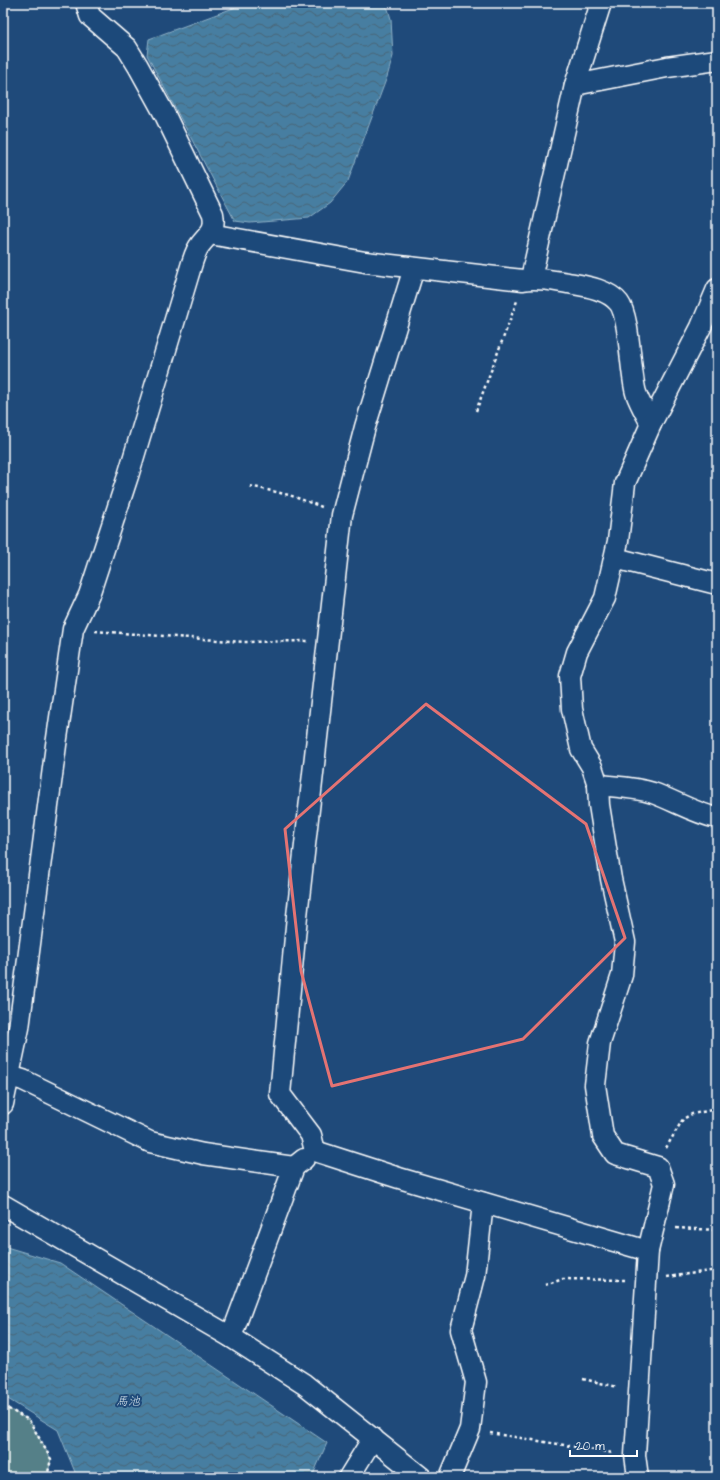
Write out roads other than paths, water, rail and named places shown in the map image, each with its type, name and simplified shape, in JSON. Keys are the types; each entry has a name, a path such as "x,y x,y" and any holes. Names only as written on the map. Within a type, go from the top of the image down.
{"street":[{"path":"3,1104 6,1075 18,1028 73,628 89,595 128,476 192,263 199,246 210,234 215,223 213,214 165,115 126,48 90,16 86,3"},
{"path":"527,279 575,85 600,3"},
{"path":"575,85 667,67 717,60"},
{"path":"210,234 365,262 582,285 598,290 611,296 620,304 625,319 636,393 651,424"},
{"path":"315,1151 311,1135 280,1094 296,916 343,512 365,427 414,268"},
{"path":"638,1477 636,1456 648,1251 664,1184 658,1167 614,1154 603,1136 595,1085 600,1043 622,975 625,942 610,871 599,805 598,785 592,767 581,748 572,709 570,676 577,652 605,598 615,558 624,483 651,424 701,327 717,290"},
{"path":"615,558 717,584"},
{"path":"598,785 635,788 654,794 699,814 717,818"},
{"path":"6,1075 22,1080 150,1142 203,1154 294,1167"},
{"path":"231,1337 294,1167 315,1151"},
{"path":"315,1151 399,1178 648,1251"},
{"path":"450,1477 470,1430 476,1382 461,1330 476,1276 484,1203"},
{"path":"3,1206 231,1337 304,1384 421,1477"},
{"path":"349,1477 373,1438"}],"water":[{"path":"247,3 384,3 388,9 391,19 393,56 387,77 348,181 330,203 309,218 250,223 235,221 147,55 149,39"},
{"name":"馬池","path":"3,1246 60,1263 327,1443 312,1477 77,1477 58,1430 3,1396"}]}
